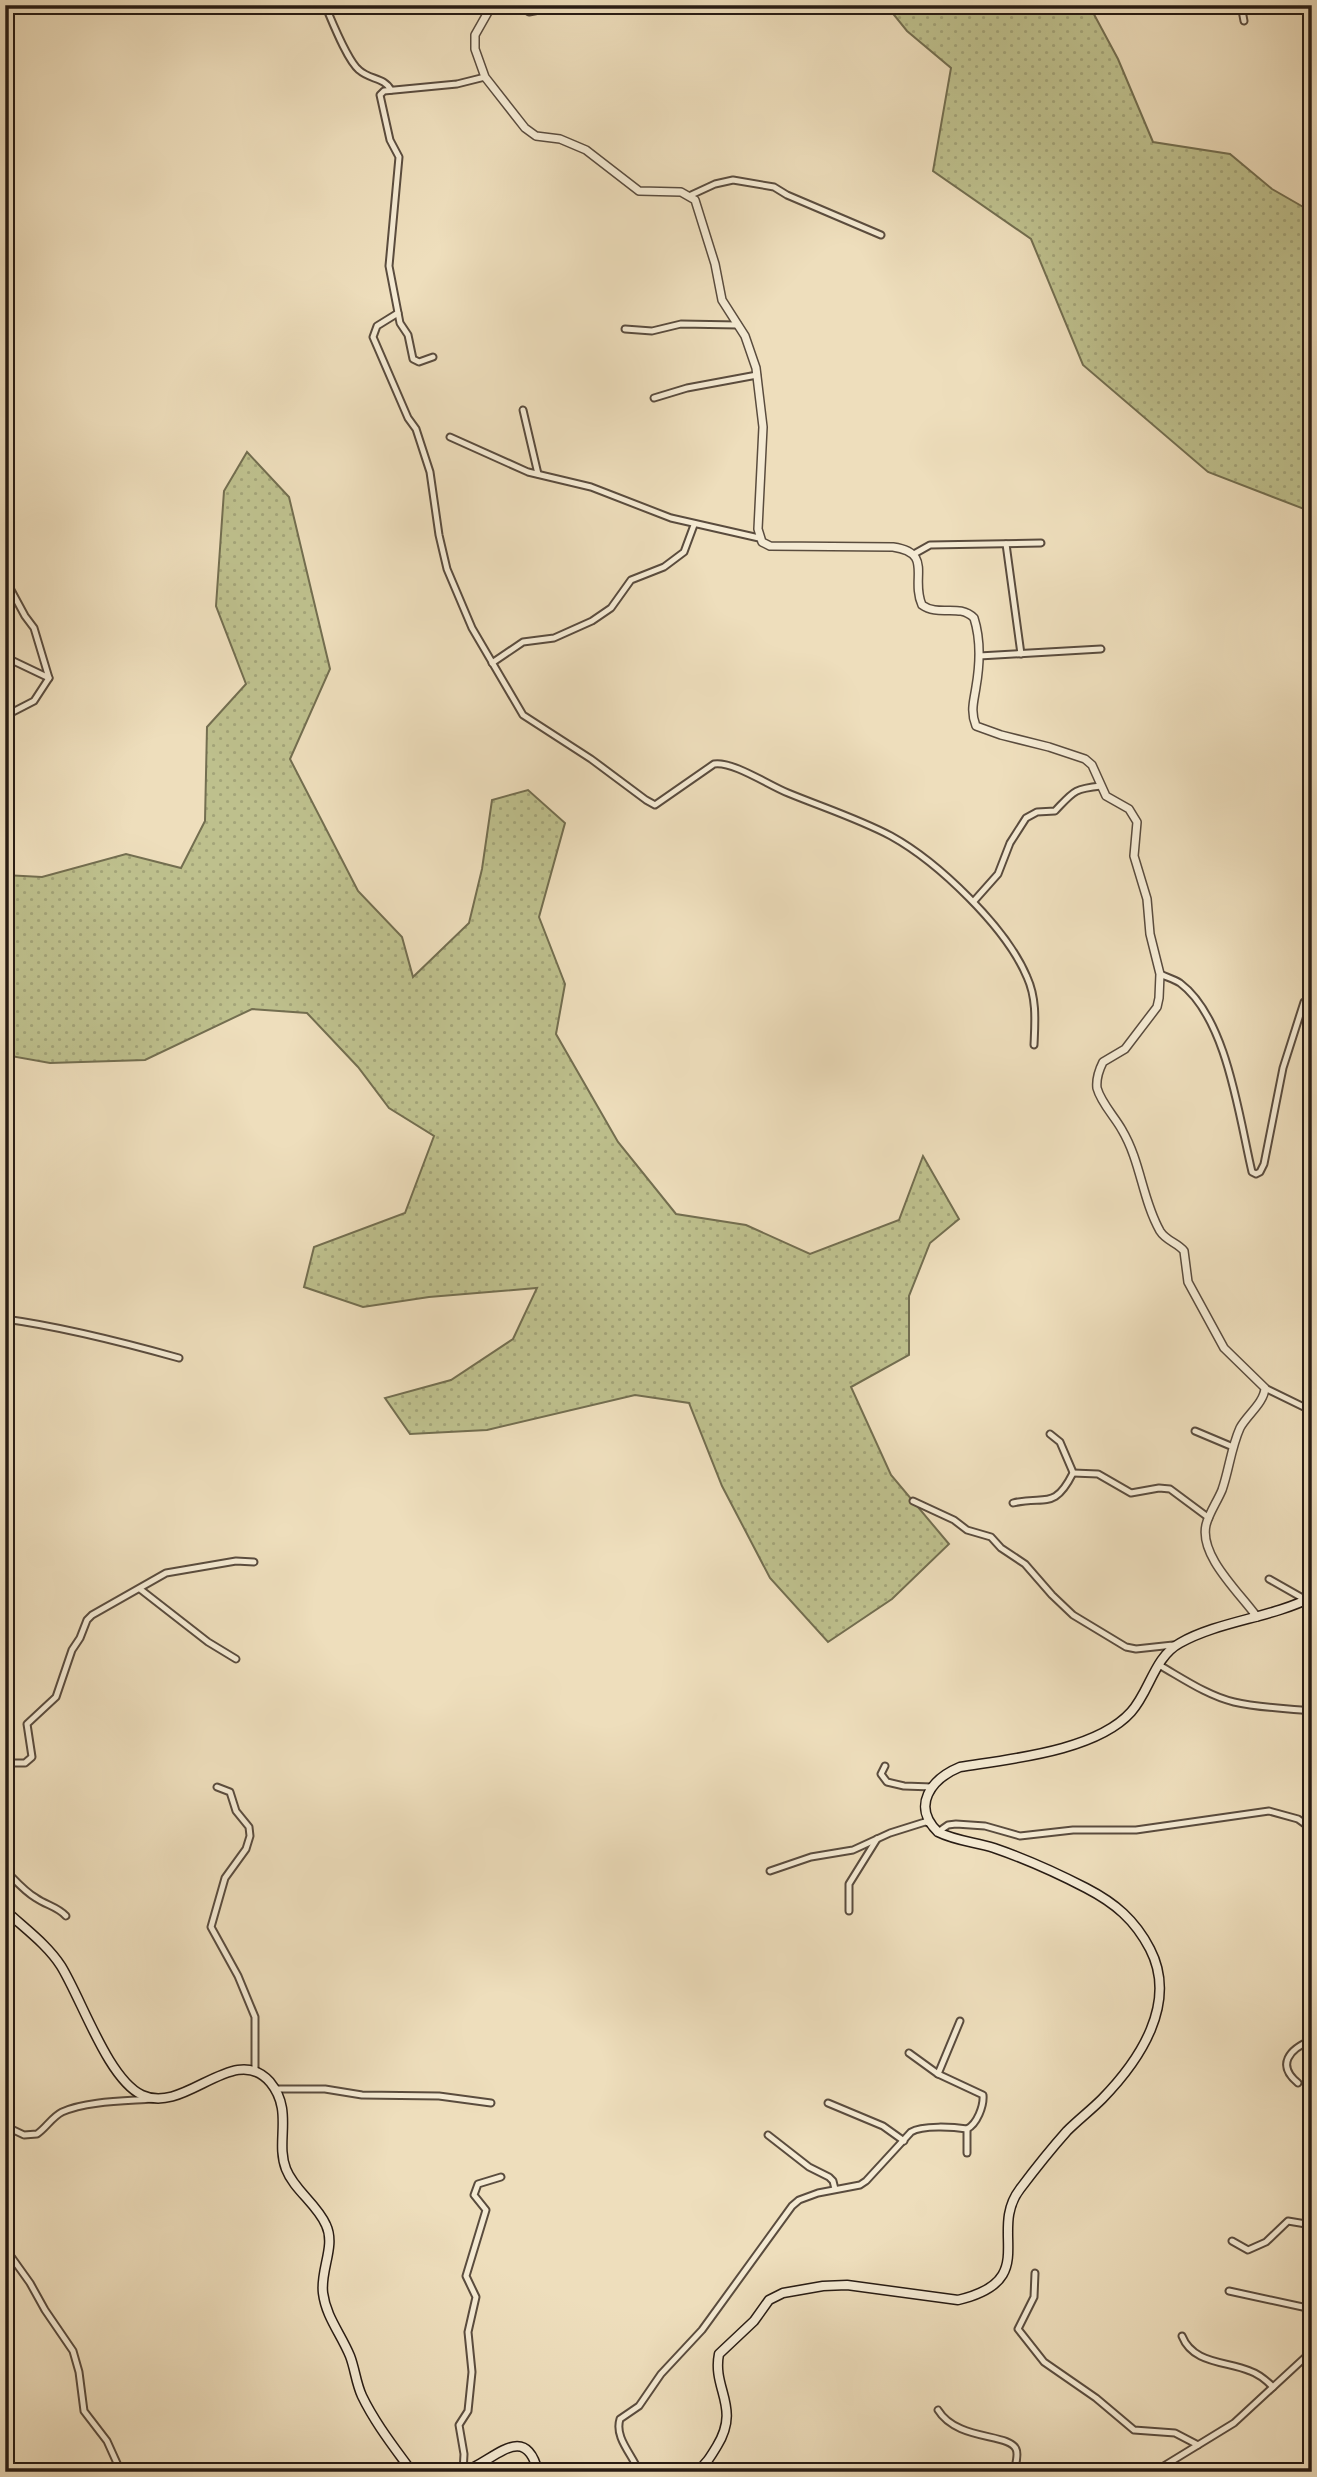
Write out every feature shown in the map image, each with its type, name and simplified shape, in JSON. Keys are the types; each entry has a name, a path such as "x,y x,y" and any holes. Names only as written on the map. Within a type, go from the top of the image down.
{"main road":[{"path":"696,2472 710,2458 727,2423 727,2405 718,2371 719,2354 754,2321 775,2295 823,2286 847,2285 958,2300 971,2297 992,2286 1010,2258 1008,2217 1012,2201 1068,2131 1121,2077 1156,2017 1161,1992 1157,1965 1140,1931 1123,1911 1086,1888 1019,1858 938,1832 925,1810 926,1798 932,1787 950,1772 960,1768 1069,1747 1094,1738 1131,1712 1159,1665 1176,1645 1309,1598"},
{"path":"5,1910 47,1948 61,1965 119,2074 135,2091 153,2099 176,2096 226,2072 237,2070 255,2071 271,2083 282,2104 286,2170 327,2225 330,2239 322,2279 325,2306 349,2356 361,2395 377,2424 412,2472"},
{"path":"463,2472 501,2451 521,2446 530,2450 538,2472"}],"street":[{"path":"325,5 354,64 364,74 384,81 391,90"},
{"path":"492,5 474,40 485,77 531,134 572,143 598,158 639,191 681,192 695,200 715,264 722,300 751,351 757,376 763,427 758,512 760,538 765,546 893,547 915,554 918,561 918,594 922,605 936,611 961,609 974,618 978,629 979,656 972,710 975,726 1085,759 1092,765 1106,796 1129,810 1137,822 1135,856 1147,899 1150,934 1161,986 1157,1007 1125,1049 1103,1062 1098,1076 1098,1091 1135,1155 1152,1215 1165,1238 1184,1251 1188,1282 1217,1336 1231,1356 1265,1388 1312,1411"},
{"path":"518,5 528,12 565,5"},
{"path":"1241,5 1244,21"},
{"path":"433,357 419,362 413,359 408,335 398,313 389,261 399,157 390,140 381,92 457,84 485,77"},
{"path":"690,196 715,184 743,180 774,187 881,235"},
{"path":"398,313 377,326 373,337 408,418 416,429 430,472 447,569 472,628 523,715 655,804 714,764 723,763 767,785 893,837 939,870 974,901 1016,955 1028,978 1036,1011 1034,1045"},
{"path":"625,329 652,331 681,324 738,325"},
{"path":"654,398 687,388 757,376"},
{"path":"523,410 538,474"},
{"path":"450,437 485,455 538,474 591,487 639,508 694,525 760,538"},
{"path":"5,469 5,485"},
{"path":"492,663 523,642 554,638 592,621 611,608 631,580 664,567 684,552 694,525"},
{"path":"915,554 930,545 1041,543"},
{"path":"1006,544 1021,654"},
{"path":"5,579 34,628 49,678 34,701 5,716"},
{"path":"979,656 1101,649"},
{"path":"5,657 49,678"},
{"path":"974,901 998,874 1010,843 1026,818 1037,812 1055,811 1070,793 1080,788 1101,786"},
{"path":"1160,974 1178,982 1209,1018 1216,1032 1237,1105 1252,1172 1256,1174 1264,1164 1286,1053 1304,1002"},
{"path":"5,1319 40,1324 179,1357"},
{"path":"1257,1617 1210,1554 1205,1534 1233,1447 1243,1423 1263,1397 1265,1388"},
{"path":"1195,1431 1233,1447"},
{"path":"1013,1503 1043,1501 1053,1498 1066,1488 1073,1474 1066,1451 1056,1437 1050,1434"},
{"path":"1073,1474 1098,1474 1131,1493 1159,1488 1170,1489 1209,1518"},
{"path":"913,1501 954,1520 967,1530 991,1537 1001,1548 1025,1564 1073,1615 1126,1647 1136,1649 1176,1645"},
{"path":"5,1763 25,1763 32,1757 27,1724 51,1703 60,1691 69,1657 87,1620 118,1599 166,1573 236,1561 254,1562"},
{"path":"1269,1579 1309,1598"},
{"path":"140,1589 208,1642 236,1659"},
{"path":"1159,1665 1231,1702 1312,1711"},
{"path":"885,1766 881,1774 887,1782 932,1787"},
{"path":"217,1787 231,1794 236,1811 249,1827 250,1836 246,1849 225,1878 211,1927 238,1976 256,2021 255,2071"},
{"path":"938,1832 948,1825 956,1824 985,1826 1020,1836 1073,1830 1136,1830 1269,1811 1298,1819 1312,1829"},
{"path":"770,1871 811,1857 853,1850 925,1822 931,1824"},
{"path":"849,1911 849,1884 877,1839"},
{"path":"5,1870 27,1892 66,1916"},
{"path":"938,2074 960,2021"},
{"path":"1298,2083 1286,2071 1286,2064 1290,2054 1312,2040"},
{"path":"909,2053 938,2074 983,2095 984,2101 974,2123 967,2129 967,2153"},
{"path":"274,2089 325,2089 362,2095 439,2096 491,2104"},
{"path":"5,2126 24,2135 37,2134 59,2114 70,2110 105,2103 153,2099"},
{"path":"828,2103 883,2126 904,2141"},
{"path":"639,2472 620,2435 620,2419 639,2406 661,2374 702,2330 785,2212 799,2200 860,2185 918,2128 940,2129 954,2126 967,2129"},
{"path":"768,2136 809,2167 829,2177 835,2189"},
{"path":"463,2472 464,2454 459,2425 468,2411 472,2372 468,2332 476,2297 466,2276 486,2210 474,2195 478,2183 500,2177"},
{"path":"1232,2241 1248,2250 1266,2242 1288,2221 1312,2225"},
{"path":"5,2248 73,2351 84,2410 107,2441 121,2472"},
{"path":"1035,2273 1034,2297 1018,2329 1044,2362 1096,2398 1134,2430 1175,2433 1198,2445"},
{"path":"1229,2291 1312,2309"},
{"path":"1182,2336 1185,2343 1201,2357 1252,2372 1273,2387"},
{"path":"1154,2472 1234,2423 1312,2351"},
{"path":"938,2410 952,2426 1014,2446 1017,2452 1014,2472"}],"green space":[{"path":"886,5 1089,5 1118,59 1153,142 1230,154 1272,189 1312,212 1312,512 1208,472 1083,365 1031,239 933,171 951,68 907,31"},
{"path":"247,452 289,497 330,669 290,759 358,891 402,937 413,977 469,923 482,869 492,800 528,790 565,823 539,917 565,984 556,1034 618,1142 676,1214 746,1225 810,1254 899,1220 923,1156 959,1219 930,1243 909,1296 909,1355 851,1387 891,1475 949,1544 892,1599 828,1642 770,1578 722,1486 689,1403 635,1395 487,1430 410,1434 385,1398 451,1380 513,1339 537,1288 429,1297 363,1307 304,1287 314,1247 405,1213 434,1136 389,1108 358,1067 307,1013 252,1009 145,1060 50,1063 5,1055 5,875 42,877 126,854 181,868 205,821 207,727 246,684 216,606 224,491"}]}
